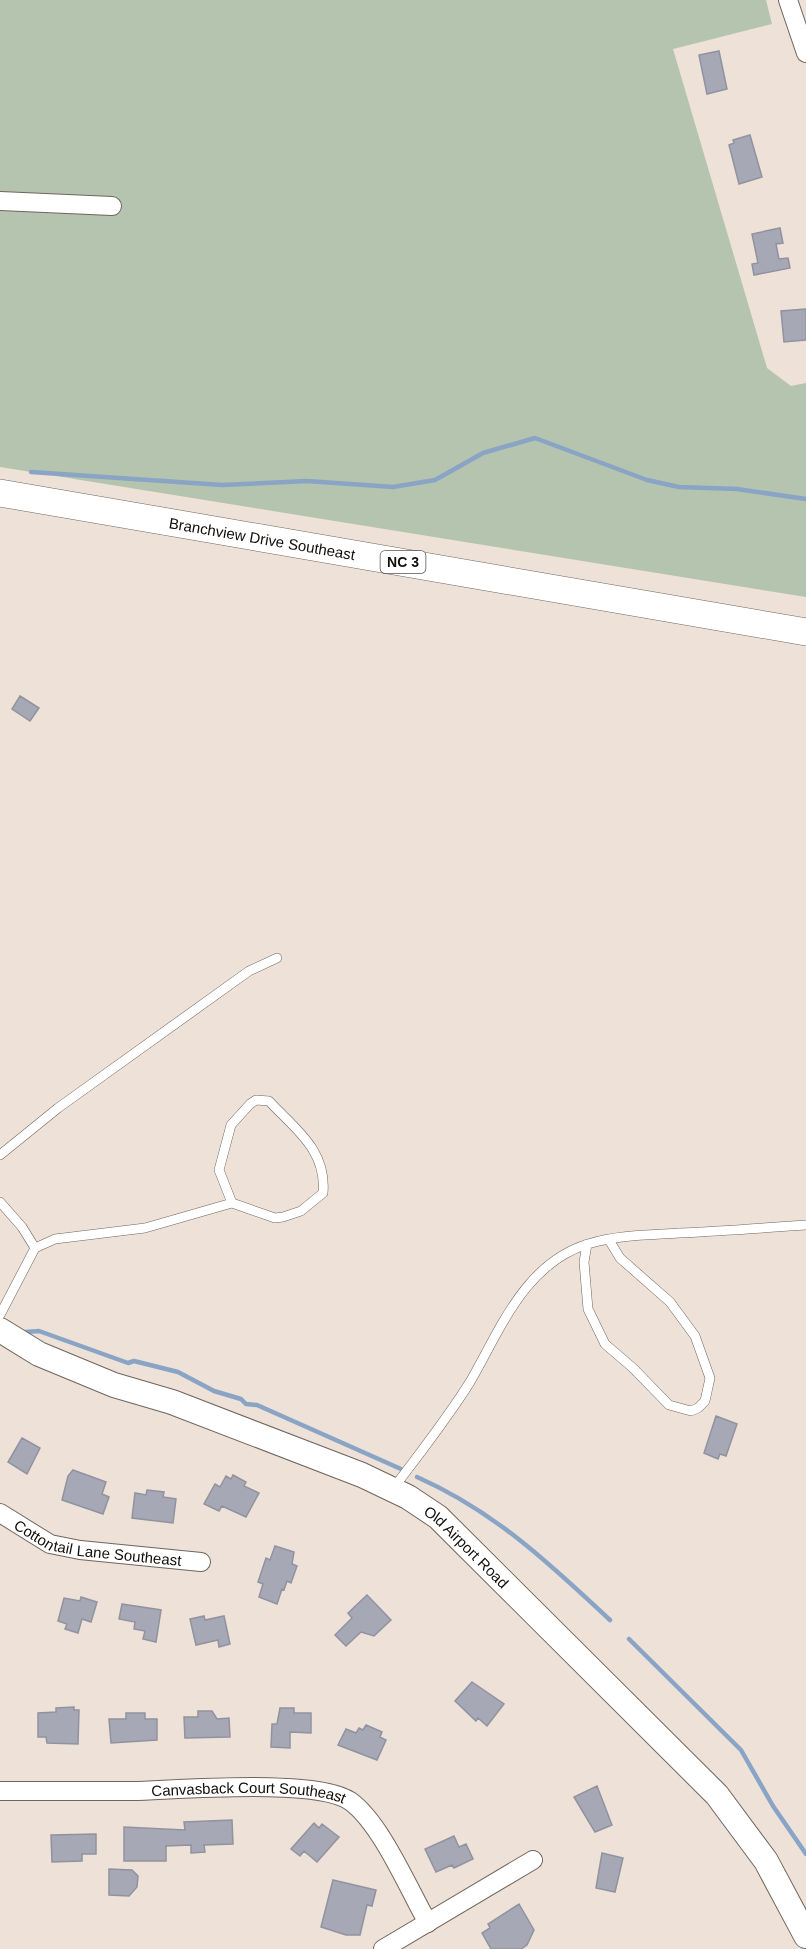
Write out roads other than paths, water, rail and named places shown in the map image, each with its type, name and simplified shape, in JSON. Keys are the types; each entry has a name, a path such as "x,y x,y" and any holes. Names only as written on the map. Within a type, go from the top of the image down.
{"main road":[{"name":"Branchview Drive Southeast","path":"0,492 806,632"}],"street":[{"path":"788,0 806,53"},
{"path":"0,201 112,206"},
{"name":"Old Airport Road","path":"0,1330 39,1354 114,1385 172,1402 393,1489 438,1516 717,1795 766,1861 806,1936"},
{"name":"Cottontail Lane Southeast","path":"0,1513 50,1544 108,1554 201,1562"},
{"name":"Canvasback Court Southeast","path":"0,1791 134,1791 244,1787 312,1790 347,1798 370,1818 428,1923"},
{"path":"383,1949 533,1860"}],"lane":[{"path":"0,1155 58,1108 249,970 277,958"},
{"path":"0,1315 35,1248 55,1239 145,1228 232,1203 275,1218 301,1211 323,1193 324,1181 316,1151 269,1101 256,1100 231,1125 219,1170 232,1203"},
{"path":"0,1202 22,1227 35,1248"},
{"path":"393,1489 443,1422 470,1381 501,1322 526,1288 558,1258 587,1244 609,1240 806,1225"},
{"path":"587,1244 584,1262 588,1309 605,1344 633,1368 669,1405 691,1411 698,1408 705,1401 710,1378 695,1336 670,1302 620,1258 609,1240"}],"waterway":[{"path":"31,472 222,485 307,481 393,487 435,480 483,453 535,438 647,480 679,487 737,489 806,499"},
{"path":"25,1332 39,1331 128,1363 134,1361 178,1372 214,1391 241,1399 246,1404 257,1405 401,1469"},
{"path":"417,1477 496,1522 565,1578 610,1620"},
{"path":"629,1639 741,1750 773,1806 806,1854"}]}
